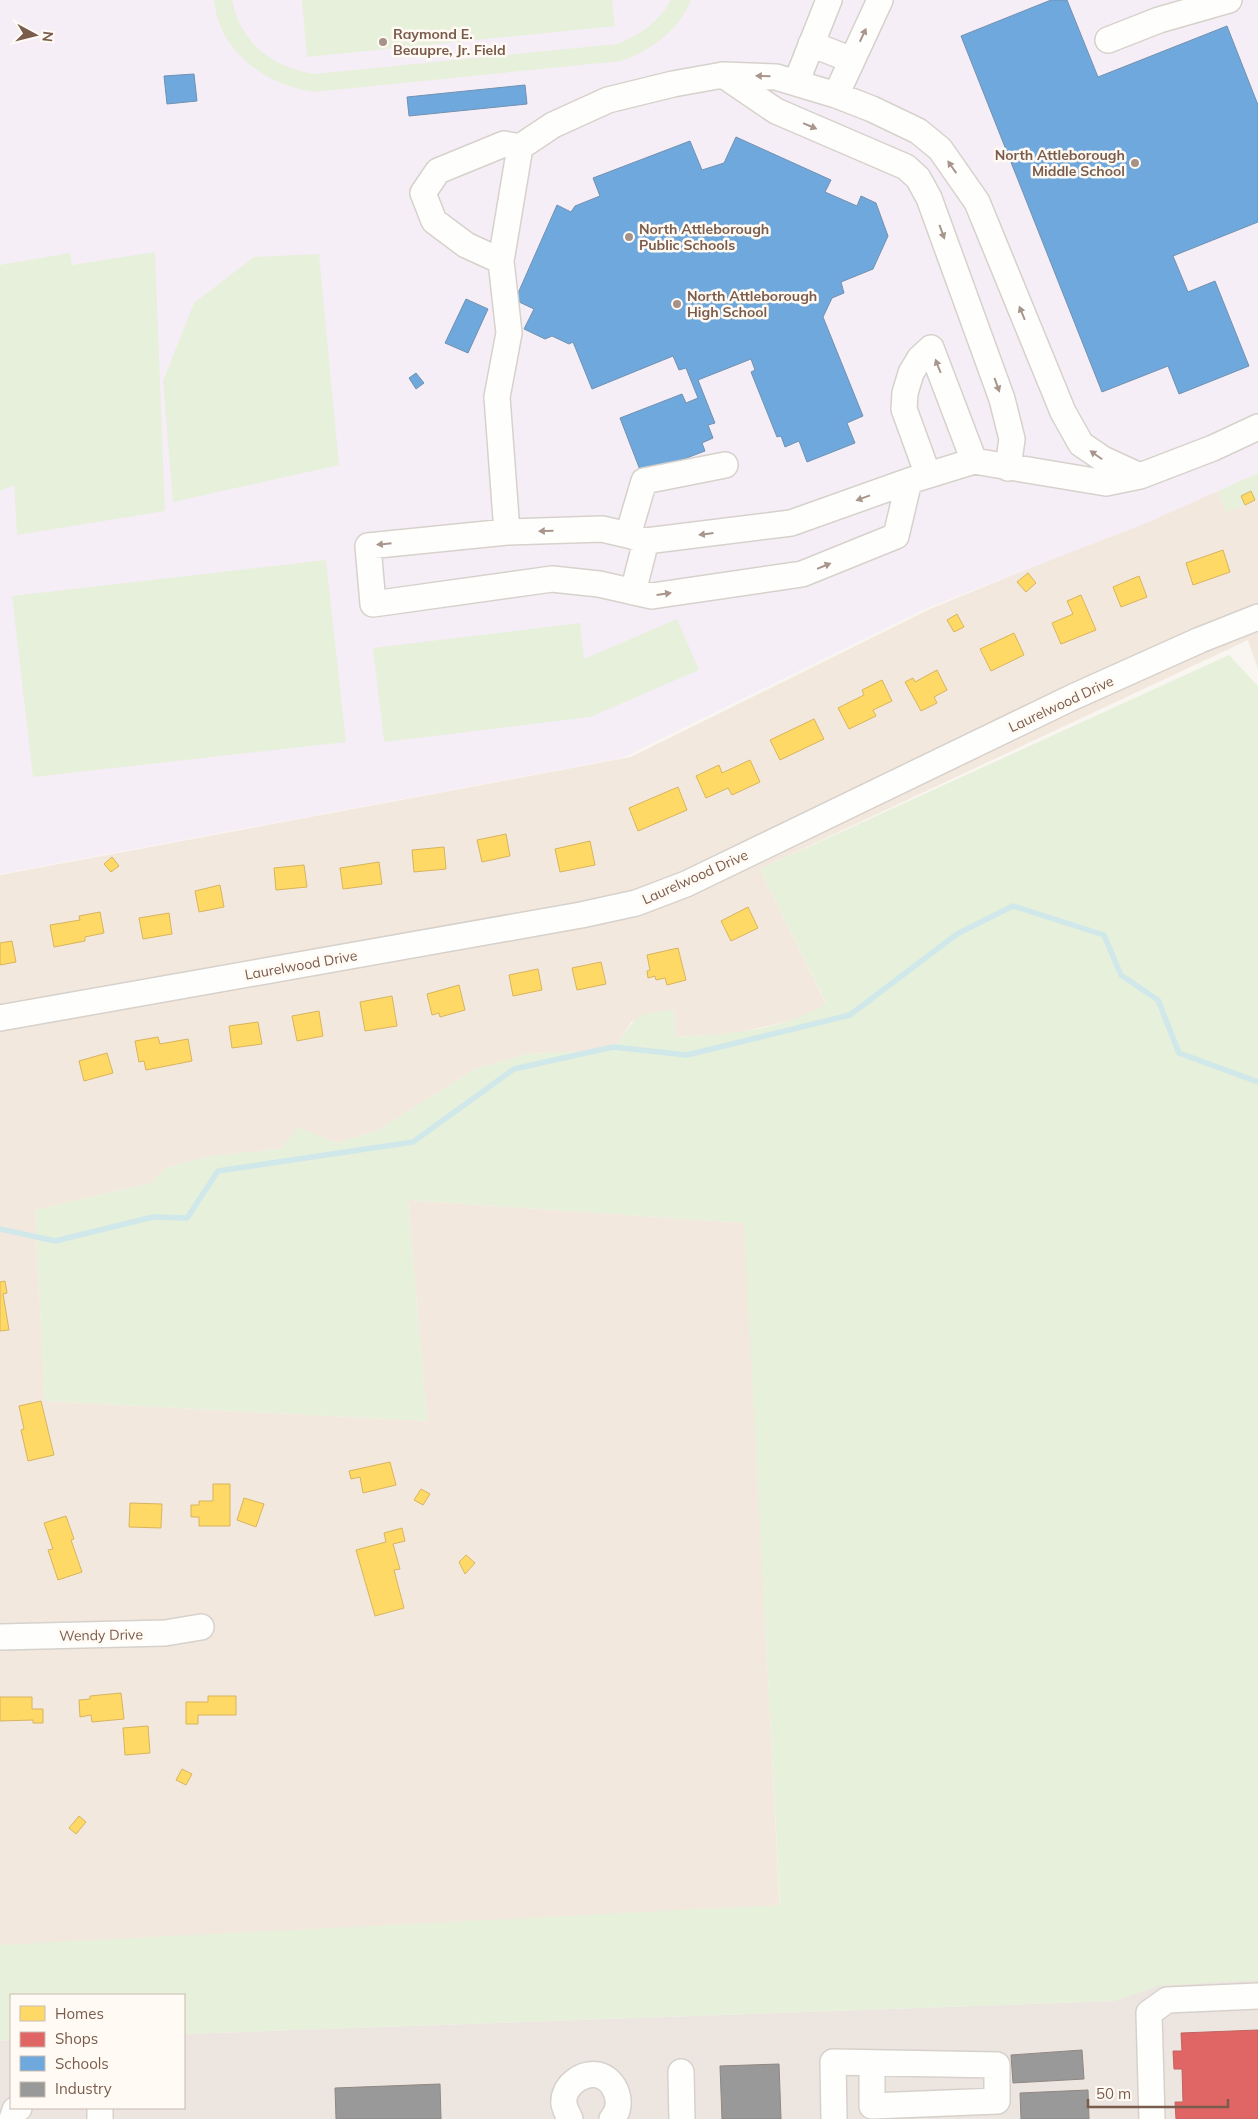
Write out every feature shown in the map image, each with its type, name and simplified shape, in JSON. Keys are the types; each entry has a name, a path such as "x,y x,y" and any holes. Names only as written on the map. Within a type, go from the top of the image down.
{"street":[{"path":"796,83 829,0"},
{"path":"836,95 880,0"},
{"path":"1108,40 1159,20 1229,0"},
{"path":"811,44 852,60"},
{"path":"723,75 776,111 906,167 918,178 929,198 1002,399 1012,439 1008,468"},
{"path":"501,261 466,245 434,221 423,193 438,171 504,144 520,147 553,125 608,100 673,84 723,75 776,77 836,95 918,131 940,149 977,202 1064,412 1081,444 1103,460 1140,476"},
{"path":"906,167 931,140"},
{"path":"507,532 497,397 509,333 501,261 520,147"},
{"path":"974,461 931,348 920,358 910,373 905,393 904,409 918,478 896,536 802,574 652,596 599,584 552,579 373,604 368,546 507,532 602,529 637,538 791,524 918,478 974,461 1106,483 1140,476 1213,448 1258,427"},
{"path":"633,592 644,481 725,465"},
{"name":"Laurelwood Drive","path":"0,1018 636,903 686,884 1074,697 1200,640 1258,617"},
{"name":"Wendy Drive","path":"0,1637 165,1633 201,1627"},
{"path":"1152,2119 1150,2013 1167,2000 1258,1996"},
{"path":"834,2119 833,2062 997,2065 997,2101 872,2106 872,2063"},
{"path":"682,2072 682,2119"},
{"path":"570,2119 564,2103 568,2087 582,2076 598,2075 613,2084 619,2100 615,2117 612,2119"}],"shaded area":[{"name":"North Attleborough Public Schools","path":"0,0 1258,0 1258,473 1149,522 927,608 622,758 0,874"},
{"path":"1218,491 1226,512 1258,499 1258,669 1248,640 760,869 826,1004 795,1020 731,1034 676,1037 674,1010 631,1022 615,1049 528,1054 475,1069 379,1130 337,1143 298,1128 281,1149 210,1156 166,1168 151,1183 35,1210 45,1401 427,1421 408,1200 745,1223 783,1973 185,1995 10,1994 0,2004 0,875 631,757 930,609"},
{"path":"1258,1953 1258,2119 0,2119 0,2041 10,2040 10,2109 185,2109 185,2034 1114,2001 1114,1974"}],"green space":[{"path":"214,0 232,0 236,16 243,29 261,51 285,66 314,74 617,44 648,27 661,15 671,0 691,0 679,21 663,38 643,51 621,61 313,92 278,82 262,74 248,63 235,50 225,35 218,19"},
{"name":"Raymond E. Beaupre, Jr. Field","path":"302,0 612,0 615,26 307,57"},
{"path":"155,252 165,511 17,535 14,485 0,491 0,265 70,253 72,265"},
{"path":"319,254 339,465 173,502 163,381 194,303 254,257"},
{"path":"1258,473 1258,499 1226,512 1218,491"},
{"path":"326,560 346,742 33,777 12,596"},
{"path":"677,619 699,670 590,717 384,742 373,648 580,623 584,659"},
{"path":"1229,655 1258,686 1258,1980 1159,1986 1114,2001 185,2034 185,1994 10,1994 10,2040 0,2041 0,1945 780,1905 744,1223 408,1200 427,1421 45,1401 35,1210 151,1183 166,1168 210,1156 281,1149 298,1127 337,1143 379,1130 475,1069 528,1054 615,1049 627,1030 643,1015 674,1010 676,1037 754,1030 773,1026 809,1013 826,1003 760,869"}],"building: Homes":[{"path":"1251,491 1255,500 1245,505 1241,496"},
{"path":"1223,550 1230,572 1193,585 1186,563"},
{"path":"1028,573 1036,583 1026,592 1017,582"},
{"path":"1139,576 1147,597 1121,607 1113,587"},
{"path":"1081,595 1096,630 1061,644 1052,623 1073,614 1067,601"},
{"path":"957,614 964,627 954,632 947,620"},
{"path":"1014,633 1024,655 991,671 980,649"},
{"path":"937,670 947,690 934,697 937,703 921,711 905,682 913,678 915,682"},
{"path":"882,680 892,701 873,710 876,716 849,729 838,708 864,695 862,690"},
{"path":"814,719 824,739 780,760 770,740"},
{"path":"750,760 760,782 732,795 728,788 706,798 696,776 719,765 722,773"},
{"path":"678,787 687,810 638,831 629,808"},
{"path":"506,834 510,856 482,862 477,840"},
{"path":"590,841 595,865 560,872 555,849"},
{"path":"444,847 446,869 414,872 412,850"},
{"path":"112,857 119,866 111,872 104,864"},
{"path":"379,862 382,884 343,889 340,868"},
{"path":"304,865 307,887 276,890 274,868"},
{"path":"220,885 224,907 199,912 195,891"},
{"path":"748,907 758,928 731,941 721,921"},
{"path":"100,912 104,933 85,937 85,941 54,947 50,925 80,920 79,916"},
{"path":"169,913 172,934 143,939 139,918"},
{"path":"12,941 16,962 0,965 0,943"},
{"path":"678,948 686,980 667,985 665,978 656,980 655,976 648,978 647,971 650,970 647,955"},
{"path":"601,962 606,984 577,990 572,968"},
{"path":"538,969 542,990 513,996 509,975"},
{"path":"459,985 465,1010 440,1017 439,1013 432,1015 427,994"},
{"path":"392,996 397,1026 365,1031 360,1002"},
{"path":"319,1011 323,1036 297,1041 292,1016"},
{"path":"258,1022 262,1044 232,1048 229,1026"},
{"path":"158,1037 160,1044 188,1039 192,1061 146,1070 144,1061 139,1062 135,1041"},
{"path":"107,1053 113,1073 84,1081 79,1061"},
{"path":"5,1281 7,1293 3,1294 9,1330 0,1331 0,1282"},
{"path":"41,1401 54,1455 28,1461 21,1430 24,1429 19,1406"},
{"path":"390,1462 396,1485 363,1493 360,1477 351,1479 349,1471"},
{"path":"213,1484 230,1484 230,1526 199,1526 199,1517 191,1517 191,1505 199,1505 199,1501 213,1501"},
{"path":"421,1489 430,1494 423,1505 414,1500"},
{"path":"244,1498 264,1504 256,1527 237,1520"},
{"path":"130,1503 162,1504 161,1528 129,1527"},
{"path":"66,1516 74,1539 71,1540 82,1572 58,1580 48,1550 53,1549 44,1523"},
{"path":"402,1528 405,1541 393,1544 400,1569 394,1570 404,1608 375,1616 356,1550 386,1542 384,1533"},
{"path":"466,1555 475,1563 465,1574 459,1562"},
{"path":"121,1693 124,1719 92,1722 91,1715 80,1717 79,1700 90,1699 90,1696"},
{"path":"208,1696 236,1696 236,1715 198,1715 198,1724 186,1724 186,1702 208,1702"},
{"path":"0,1697 32,1697 32,1709 43,1709 43,1723 33,1723 33,1720 0,1721"},
{"path":"148,1726 150,1753 125,1755 123,1728"},
{"path":"182,1769 192,1774 186,1785 176,1780"},
{"path":"79,1816 86,1822 76,1834 69,1828"}],"building: Shops":[{"path":"1258,2030 1258,2119 1176,2119 1175,2102 1183,2102 1182,2069 1174,2069 1173,2051 1182,2051 1181,2033"}],"building: Schools":[{"name":"North Attleborough Middle School","path":"1051,0 1067,0 1098,77 1227,26 1258,105 1258,222 1173,256 1188,292 1215,281 1249,366 1179,394 1168,366 1102,392 961,36"},
{"path":"194,74 197,101 167,104 164,76"},
{"path":"525,85 527,104 409,116 407,97"},
{"name":"North Attleborough High School","path":"736,137 831,180 825,192 857,206 861,196 876,203 888,236 873,269 841,282 844,293 832,298 823,317 863,416 847,423 855,443 807,462 799,441 785,447 781,436 777,437 751,372 755,370 751,359 698,380 715,423 708,425 713,438 702,443 705,451 642,475 620,418 682,394 686,403 698,398 686,368 679,370 673,356 592,389 573,342 569,344 552,336 545,339 524,329 534,309 515,300 557,205 571,212 575,206 600,196 593,178 690,141 702,170 724,163"},
{"path":"466,299 488,309 468,353 445,343"},
{"path":"416,373 424,383 416,389 409,378"}],"building: Industry":[{"path":"1082,2050 1084,2079 1013,2083 1011,2055"},
{"path":"779,2064 781,2119 722,2119 720,2066"},
{"path":"440,2084 441,2119 336,2119 335,2088"},
{"path":"1088,2090 1089,2119 1021,2119 1020,2093"}],"waterway":[{"path":"0,1229 55,1241 153,1217 187,1218 218,1171 413,1142 514,1069 613,1047 687,1055 850,1015 957,934 1013,906 1104,935 1121,975 1158,1000 1179,1053 1258,1082"}],"place":[{"name":"Raymond E. Beaupre, Jr. Field","path":"383,42"},
{"name":"North Attleborough Middle School","path":"1135,163"},
{"name":"North Attleborough Public Schools","path":"629,237"},
{"name":"North Attleborough High School","path":"677,304"}]}
